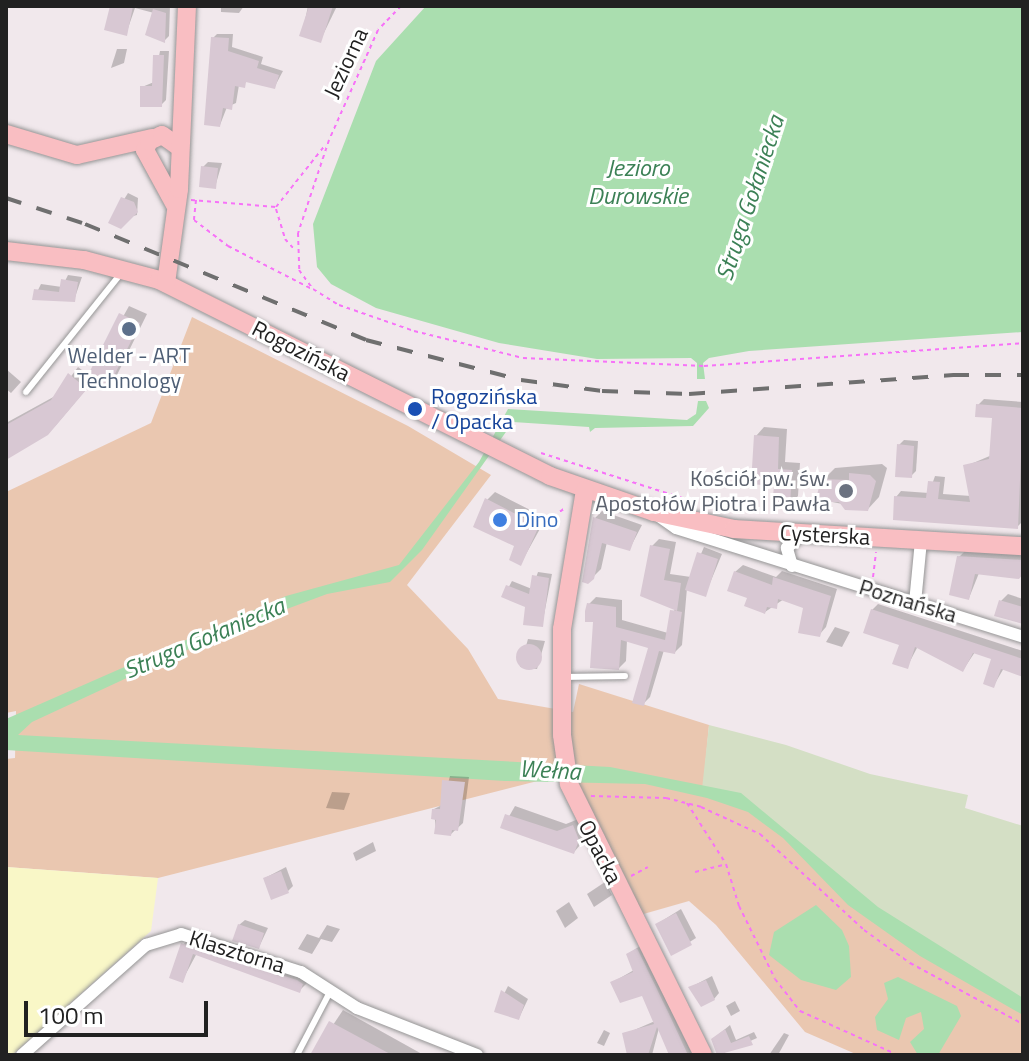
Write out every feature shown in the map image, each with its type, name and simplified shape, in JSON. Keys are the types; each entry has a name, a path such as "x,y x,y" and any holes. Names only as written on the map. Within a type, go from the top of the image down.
{"street":[{"path":"166,283 180,202 177,153 187,6"},
{"path":"148,161 154,137 177,105 184,78"},
{"path":"6,134 69,155 167,136 177,153"},
{"path":"124,146 148,161 168,168 177,153"},
{"path":"148,161 180,202"},
{"name":"Rogozińska","path":"6,251 124,269 166,283 503,454 585,490"},
{"name":"Cysterska","path":"585,490 654,512 734,529 921,541 1022,541"},
{"name":"Opacka","path":"585,490 565,591 562,735 573,796 703,1055"},
{"name":"Poznańska","path":"654,512 676,528 1023,637"},
{"path":"792,566 787,548 801,534"},
{"path":"915,603 921,541"},
{"name":"Klasztorna","path":"22,1055 123,962 167,935 192,936 301,972 357,1008 477,1055"}],"lane":[{"path":"26,392 124,269"},
{"path":"562,677 625,676"},
{"path":"297,1055 330,992"}],"path":[{"name":"Jeziorna","path":"329,140 378,30 401,6"},
{"path":"276,207 329,140"},
{"path":"313,289 299,270 295,250 329,140"},
{"path":"180,202 196,200 276,207"},
{"path":"196,200 194,220 228,246 339,305 414,331 523,358 704,366 1023,343"},
{"path":"276,207 285,239 295,250"},
{"path":"529,449 716,509"},
{"path":"547,521 565,508"},
{"path":"871,590 877,538"},
{"path":"573,796 666,798 687,803 760,834 829,901 887,947 1023,1024"},
{"path":"687,803 726,864 739,906 775,979 800,1011 898,1055"},
{"path":"695,872 726,864"},
{"path":"623,880 648,867"}],"shaded area":[{"path":"192,317 408,426 491,475 407,585 468,649 498,699 573,712 579,684 709,725 703,789 744,802 1023,1006 1023,1055 858,1055 805,1032 716,925 689,901 633,917 573,772 158,878 6,867 6,759 15,758 16,711 6,713 6,492 151,423"},
{"path":"709,725 786,745 870,774 968,795 965,808 1023,826 1023,1001 873,912 765,814 702,789"},
{"path":"6,867 158,878 151,931 12,1055 6,1055"}],"water":[{"name":"Jezioro Durowskie","path":"426,6 1023,6 1023,332 749,351 709,358 703,363 705,379 697,379 697,363 691,358 597,359 499,343 376,308 331,284 317,267 313,224 376,61"},
{"path":"698,401 706,401 709,408 693,426 595,428 590,432 589,427 513,422 422,550 390,582 327,594 228,631 32,722 18,735 610,767 741,793 878,907 1023,998 1023,1015 920,956 848,905 783,838 748,812 707,798 645,784 505,781 6,750 6,719 286,596 399,565 479,462 508,409 687,420 696,414"},
{"path":"816,905 842,930 849,946 851,977 836,990 801,980 769,955 774,932"},
{"path":"898,977 957,1006 961,1016 938,1055 918,1055 910,1042 924,1029 921,1012 906,1018 899,1040 877,1030 875,1017 888,999 884,983"}],"building":[{"path":"110,6 133,6 127,36 104,30"},
{"path":"309,6 333,6 321,43 299,36"},
{"path":"153,9 166,13 165,43 145,35"},
{"path":"211,37 229,38 228,51 259,61 257,68 279,75 275,89 246,82 245,88 235,86 232,110 223,108 220,127 204,125"},
{"path":"153,55 164,55 162,107 140,107 140,86 152,86"},
{"path":"201,166 218,168 216,189 199,187"},
{"path":"121,197 134,202 138,212 121,229 108,223"},
{"path":"61,279 78,282 75,302 32,300 34,289 59,292"},
{"path":"119,313 140,323 107,390 86,379"},
{"path":"68,373 87,389 48,435 6,460 6,425 51,400"},
{"path":"976,404 1023,408 1018,529 893,520 894,496 926,498 928,481 940,482 938,499 970,502 963,465 989,459 992,418 975,417"},
{"path":"754,435 779,437 778,469 792,470 790,507 772,506 774,486 751,484"},
{"path":"897,444 914,446 912,478 895,477"},
{"name":"Kościół pw. św. Apostołów Piotra i Pawła","path":"849,473 870,475 876,481 868,511 845,510 839,502 820,502 817,495 821,479 849,480"},
{"name":"Dino","path":"485,498 539,526 521,566 509,560 514,546 473,527"},
{"path":"593,517 637,532 630,551 602,543 594,579 588,584 582,582"},
{"path":"650,545 670,549 664,580 681,583 677,611 640,596"},
{"path":"697,552 718,559 706,597 685,590"},
{"path":"957,556 1023,560 1023,574 1019,579 975,574 969,600 949,595"},
{"path":"734,571 772,585 773,577 831,596 820,637 798,633 803,608 778,599 777,609 767,607 765,614 744,606 747,598 727,591"},
{"path":"532,575 549,578 543,627 523,625 525,607 501,597 506,585 529,594"},
{"path":"999,600 1023,607 1023,624 994,616"},
{"path":"587,603 616,607 616,627 665,640 670,610 682,612 675,654 659,651 644,706 632,703 648,648 621,640 619,670 590,668 593,622 585,622"},
{"path":"871,609 1023,659 1023,677 1001,669 994,688 983,684 991,659 973,653 963,672 915,647 908,669 892,664 899,645 863,633"},
{"path":"529,644 538,648 542,657 538,666 529,670 520,666 516,657 520,648"},
{"path":"442,780 465,782 458,831 452,830 451,836 434,834 436,820 431,819 432,809 440,809"},
{"path":"505,814 557,831 573,825 579,840 574,854 500,828"},
{"path":"281,871 289,893 271,900 263,878"},
{"path":"676,913 692,945 671,956 655,924"},
{"path":"238,924 264,933 259,949 232,941"},
{"path":"181,943 297,980 303,984 300,993 193,954 183,983 169,978"},
{"path":"637,948 688,1055 669,1055 657,1027 648,1055 627,1055 622,1033 654,1024 642,996 620,1003 610,982 633,972 626,954"},
{"path":"706,980 715,1000 701,1007 688,987"},
{"path":"501,990 524,1005 519,1020 494,1012"},
{"path":"329,1021 392,1055 310,1055"},
{"path":"725,1029 731,1043 749,1036 753,1045 717,1055 711,1039"}],"railway":[{"path":"6,198 85,224 366,340 521,380 602,391 689,394 953,375 1023,375"}],"place":[{"name":"Welder - ART Technology","path":"129,329"},
{"name":"Rogozińska / Opacka","path":"415,409"},
{"name":"Kościół pw. św. Apostołów Piotra i Pawła","path":"846,491"},
{"name":"Dino","path":"500,520"}],"water label":[{"name":"Struga Gołaniecka","path":"750,198"},
{"name":"Struga Gołaniecka","path":"204,638"},
{"name":"Wełna","path":"550,770"}]}
